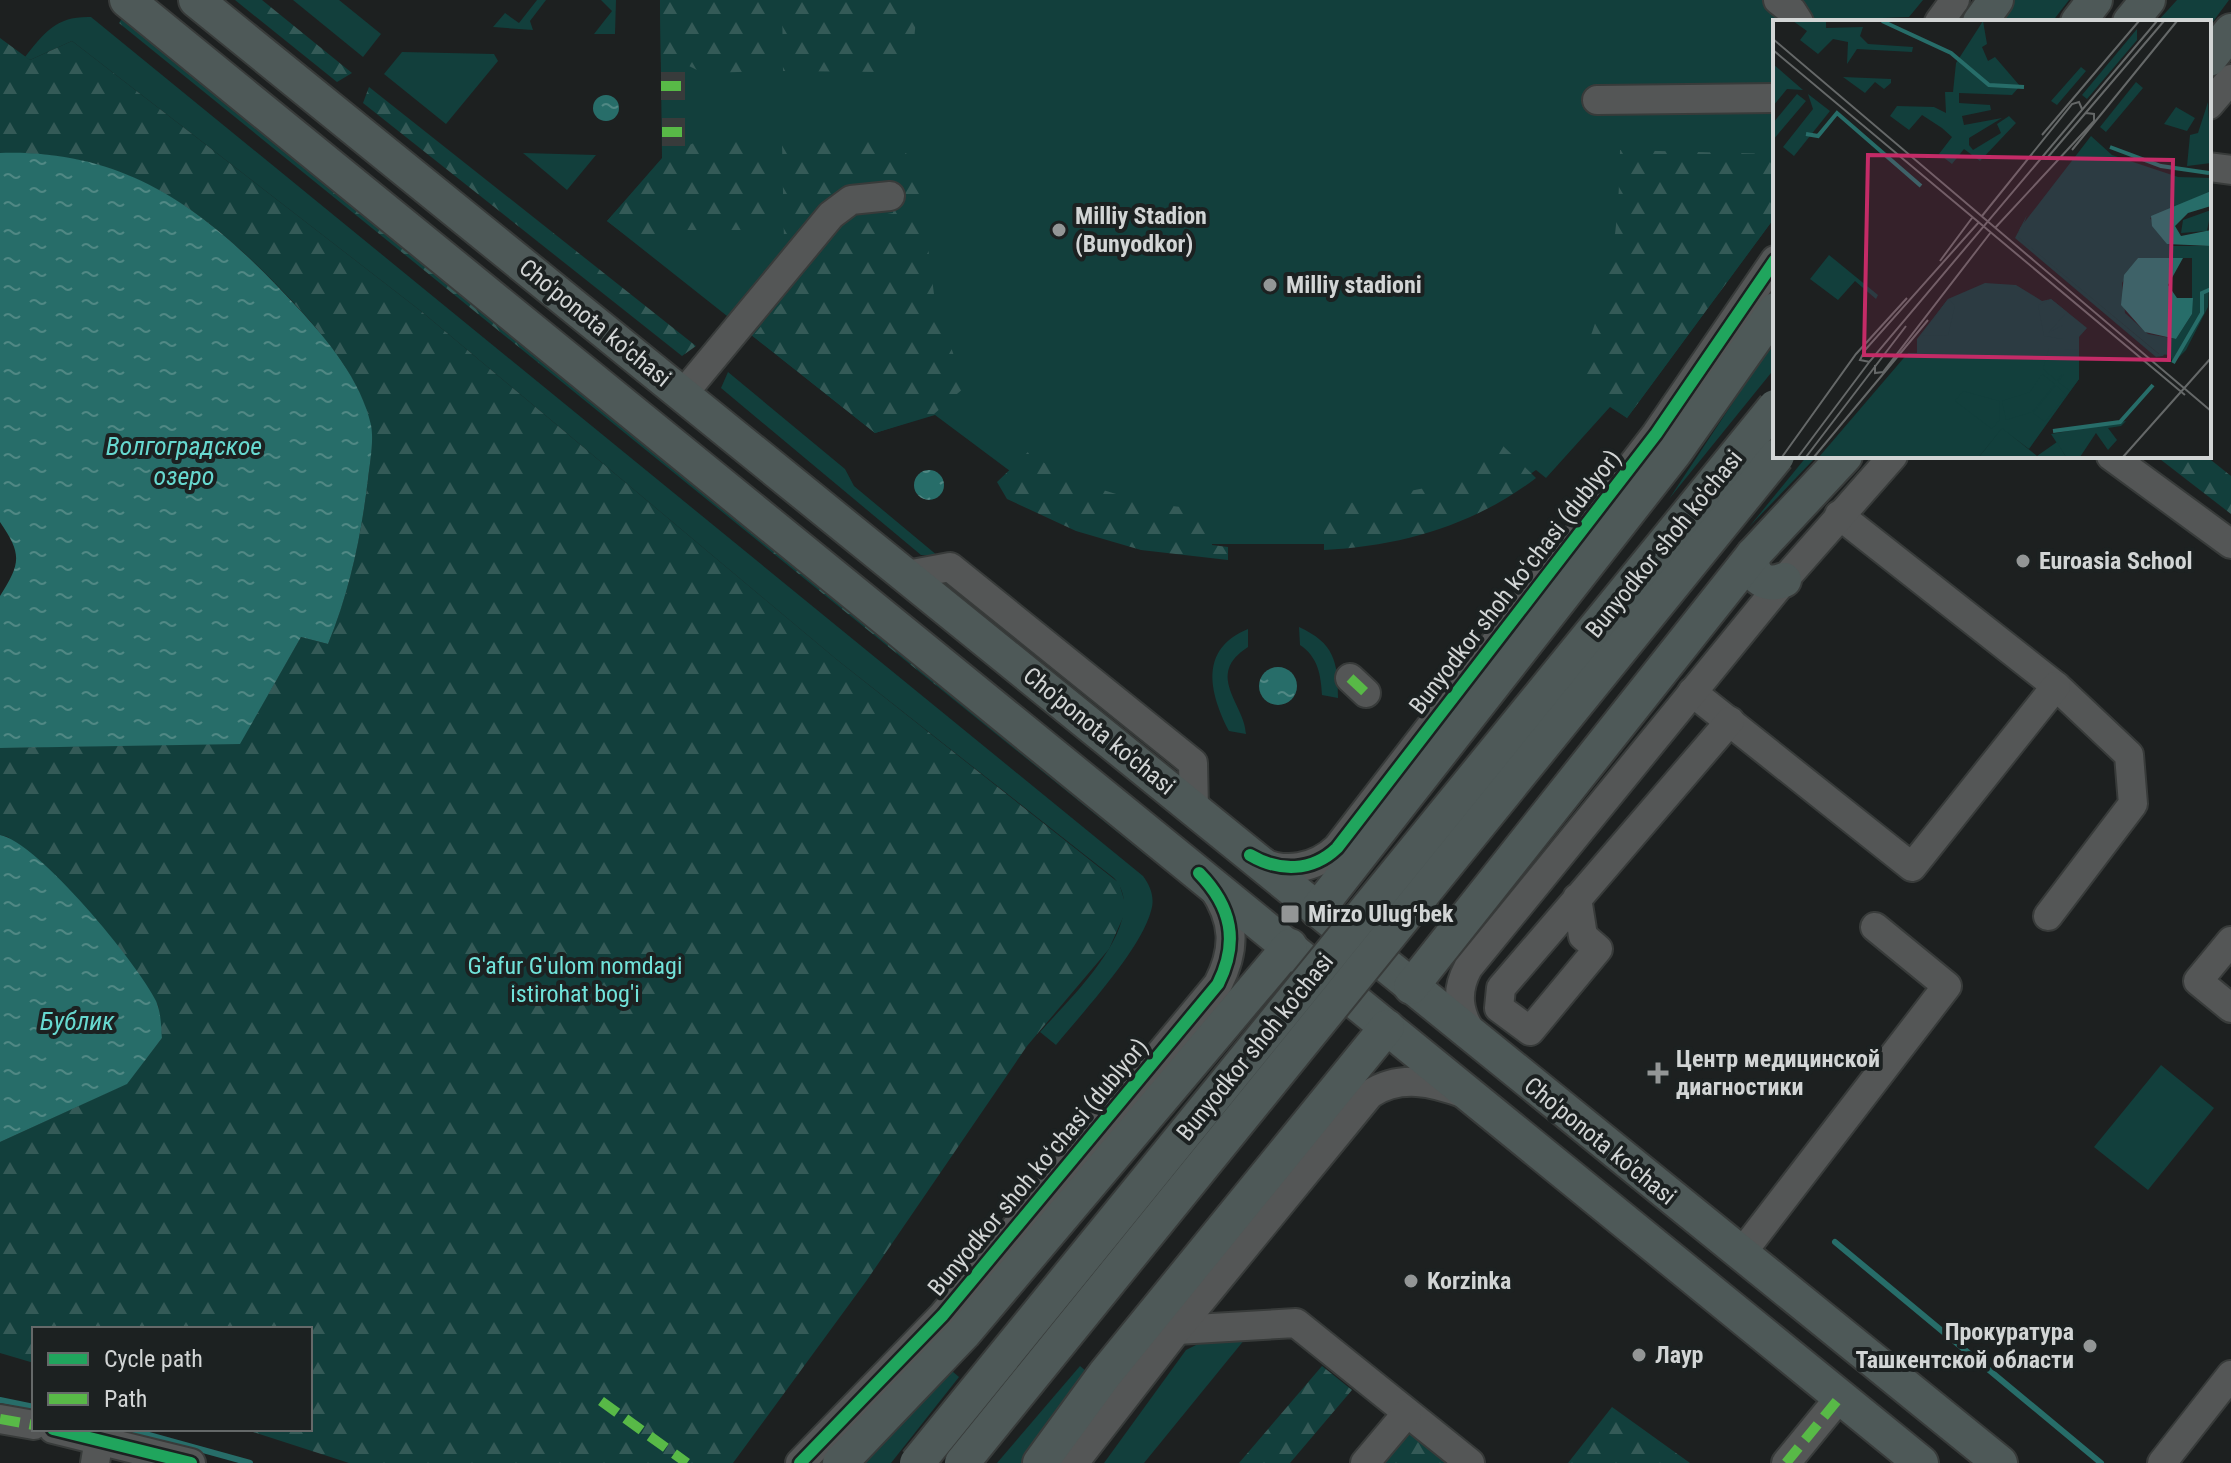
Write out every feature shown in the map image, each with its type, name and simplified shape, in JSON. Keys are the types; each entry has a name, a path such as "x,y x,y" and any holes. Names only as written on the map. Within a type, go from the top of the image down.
{"main road":[{"name":"Cho'ponota ko'chasi","path":"196,0 2000,1463"},
{"path":"1981,20 1996,0"},
{"path":"2080,20 2095,0"},
{"path":"2132,20 2148,0"},
{"name":"Cho'ponota ko'chasi","path":"132,3 1921,1463"},
{"path":"2211,56 2231,31"},
{"path":"1317,910 1675,452 1773,313"},
{"name":"Bunyodkor shoh ko'chasi","path":"917,1463 1773,409"},
{"name":"Bunyodkor shoh ko'chasi","path":"962,1463 1775,458"},
{"path":"1411,987 1753,555 1843,458"},
{"path":"1753,555 1752,567 1759,579 1772,583 1784,580"},
{"path":"840,1463 876,1406 964,1333 1290,946"},
{"path":"1040,1463 1105,1374 1387,1027"},
{"path":"1794,1359 1814,1364 1827,1356 1830,1340 1824,1321"}],"street":[{"path":"1778,0 1798,20"},
{"path":"1940,20 1955,0"},
{"path":"2211,103 2231,79"},
{"path":"1597,100 1773,98"},
{"path":"2211,167 2231,170"},
{"path":"683,394 831,215 851,200 890,196"},
{"name":"Bunyodkor shoh koʻchasi (dublyor)","path":"1250,855 1276,866 1299,867 1322,860 1337,848 1656,434 1773,263"},
{"path":"1482,1045 1468,1028 1460,1004 1461,982 1468,968 1784,580 1891,458"},
{"path":"2114,458 2231,544"},
{"path":"1839,515 2056,686 2129,755 2133,804 2048,916"},
{"path":"1692,692 1912,867 2056,686"},
{"path":"1577,898 1730,721"},
{"name":"Bunyodkor shoh koʻchasi (dublyor)","path":"800,1463 876,1406 943,1315 1218,984 1230,954 1231,928 1221,900 1199,873"},
{"path":"1741,1254 1947,986 1875,927"},
{"path":"2231,941 2198,981 2231,1008"},
{"path":"1074,1463 1177,1330 1370,1094 1386,1085 1408,1081 1441,1086 1473,1097"},
{"path":"1177,1330 1296,1323 1470,1463"},
{"path":"2162,1463 2231,1375"},
{"path":"1786,1463 1840,1397"},
{"path":"1365,1463 1407,1413"},
{"path":"0,1419 32,1425"},
{"path":"57,1431 97,1451 191,1463"}],"green space":[{"path":"235,0 262,0 352,73 337,82"},
{"path":"293,0 339,0 381,34 363,57"},
{"path":"537,0 546,0 530,21 533,30 493,27 505,13 519,23"},
{"path":"601,0 616,0 615,34 594,34 612,11"},
{"name":"Milliy stadioni","path":"660,0 1923,0 1909,17 1773,20 1773,220 1627,418 1610,407 1546,478 1536,470 1508,490 1324,544 1204,544 1038,492 935,415 875,433 607,221 662,158"},
{"path":"660,0 768,0 770,71 703,73 683,63 661,63"},
{"path":"782,0 918,0 913,50 880,72 783,71"},
{"path":"2013,0 2069,0 2054,20 1998,20"},
{"path":"2177,0 2229,0 2211,24 2211,20 2159,20"},
{"path":"91,17 1143,876 1153,902 1145,927 1110,981 1056,1045 1040,1032 1102,960 1123,916 1123,896 1114,878 836,659 422,312 72,41 30,60 25,57 52,27 69,19"},
{"path":"123,17 1153,852 1148,857 119,23"},
{"name":"G'afur G'ulom nomdagi istirohat bog'i","path":"0,38 30,60 72,41 422,312 836,659 1119,883 1125,903 1124,915 1109,949 1027,1046 867,1280 733,1463 349,1463 250,1431 312,1431 312,1327 32,1327 32,1362 0,1353 0,1142 126,1084 162,1038 158,1005 8,837 0,835 0,748 240,743 301,637 328,644 343,603 358,542 372,437 358,390 328,343 293,302 230,240 163,193 127,175 88,162 46,155 0,153"},
{"path":"402,52 494,54 498,61 446,124 384,74"},
{"path":"369,87 696,346 682,356 363,103"},
{"path":"702,140 768,141 771,230 673,230 662,247 651,239 643,248 607,221 663,159 685,158 686,146"},
{"path":"889,140 917,162 935,302 965,387 934,414 875,433 753,336 852,220 893,213 888,178 851,182 839,187 784,242 782,141"},
{"path":"1620,150 1773,154 1773,220 1627,418 1573,378 1604,294 1617,211"},
{"path":"523,153 596,155 567,190"},
{"path":"1773,342 1773,370 1669,499"},
{"path":"728,372 845,469 854,486 938,556 921,555 721,388"},
{"path":"1502,445 1536,478 1488,509 1409,538 1324,550 1324,508 1430,487"},
{"path":"1028,452 1070,477 1115,494 1211,510 1212,545 1228,547 1228,560 1141,550 1076,531 1007,499 997,482"},
{"path":"1805,458 1815,458 1749,527"},
{"path":"2159,458 2208,458 2231,476 2231,514"},
{"path":"1299,627 1320,640 1332,655 1338,698 1322,695 1317,667 1311,655 1300,645"},
{"path":"1248,629 1248,647 1235,658 1229,668 1228,679 1246,734 1229,731 1213,687 1213,673 1215,660 1222,648"},
{"path":"2161,1065 2214,1108 2148,1190 2094,1147"},
{"path":"1245,1339 1144,1463 1104,1463 1186,1350 1200,1343"},
{"path":"1080,1366 1093,1377 1032,1463 997,1463"},
{"path":"1322,1366 1352,1390 1290,1463 1239,1463"},
{"path":"952,1371 959,1377 891,1463 861,1463"},
{"path":"1612,1407 1690,1463 1568,1463"},
{"path":"1410,1429 1452,1463 1379,1463"}],"water":[{"path":"606,95 615,99 619,108 615,117 606,121 597,117 593,108 597,99"},
{"name":"Волгоградское озеро","path":"0,153 47,155 90,162 130,176 166,194 200,217 265,274 320,333 342,361 366,408 371,425 371,459 354,563 336,624 328,644 301,637 240,744 0,748 0,596 12,575 16,559 12,542 0,522"},
{"path":"929,470 940,474 944,485 940,496 929,500 918,496 914,485 918,474"},
{"path":"1278,667 1291,673 1297,686 1291,699 1278,705 1265,699 1259,686 1265,673"},
{"name":"Бублик","path":"0,835 17,842 38,858 109,934 156,1001 162,1038 127,1084 0,1142"}],"waterway":[{"path":"1835,1242 2101,1463"},
{"path":"0,1400 32,1407"},
{"path":"134,1431 250,1463"}],"tunnel":[{"path":"661,86 685,86"},
{"path":"662,132 685,132"}],"marked path":[{"path":"661,86 685,86"},
{"path":"662,132 685,132"},
{"path":"1350,678 1366,693"},
{"path":"1786,1463 1840,1397"},
{"path":"601,1401 687,1463"},
{"path":"0,1419 32,1425"}],"cycle path":[{"path":"1250,855 1272,864 1295,867 1317,862 1337,848 1656,434 1773,263"},
{"path":"800,1463 943,1315 1218,984 1229,954 1229,926 1219,899 1199,873"},
{"path":"61,1431 191,1463"}],"place":[{"name":"Milliy Stadion (Bunyodkor)","path":"1059,230"},
{"name":"Milliy stadioni","path":"1270,285"},
{"name":"Euroasia School","path":"2023,561"},
{"name":"Mirzo Ulugʻbek","path":"1290,914"},
{"name":"Центр медицинской диагностики","path":"1658,1073"},
{"name":"Korzinka","path":"1411,1281"},
{"name":"Прокуратура Ташкентской области","path":"2090,1346"},
{"name":"Лаур","path":"1639,1355"}]}
